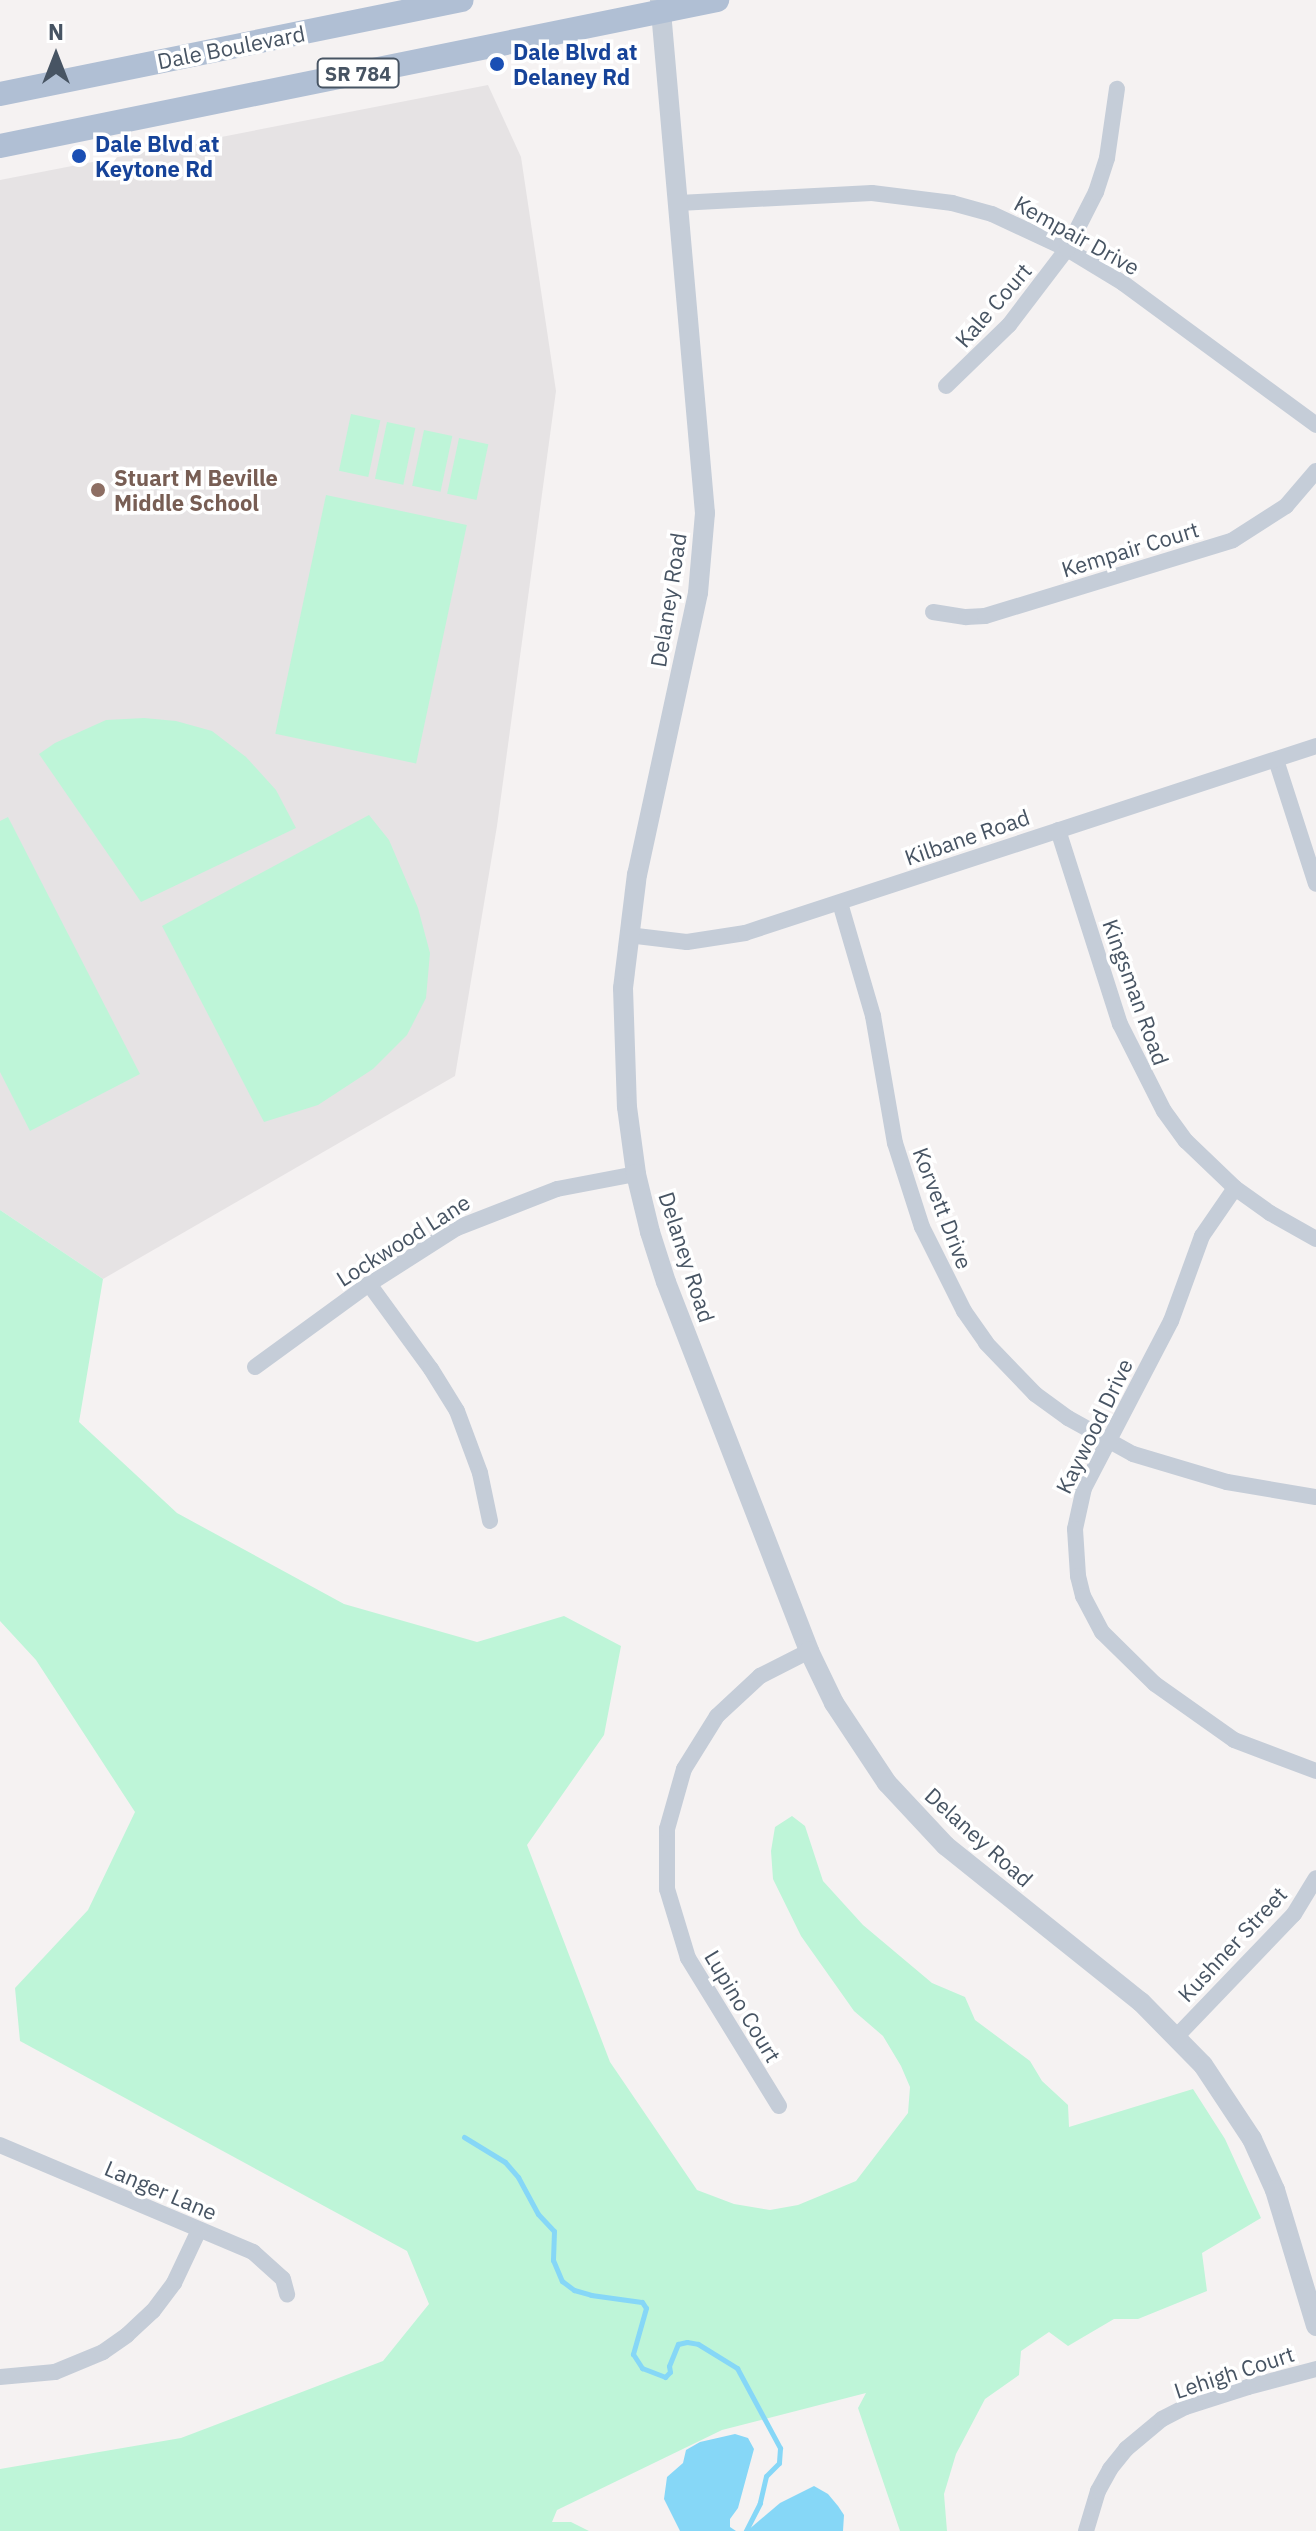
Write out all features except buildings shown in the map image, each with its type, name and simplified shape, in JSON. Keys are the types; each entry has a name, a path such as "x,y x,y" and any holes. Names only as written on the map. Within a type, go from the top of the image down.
{"main road":[{"name":"Dale Boulevard","path":"0,94 462,0"},
{"name":"SR 784","path":"0,146 661,6 717,0"}],"street":[{"name":"Delaney Road","path":"661,6 703,467 702,554 691,631 637,874 628,935 623,1042 636,1174 666,1282 809,1651 834,1703 859,1744 919,1819 983,1878 1141,2002 1177,2036 1229,2101 1259,2153 1284,2215 1316,2326"},
{"name":"Kale Court","path":"946,386 1009,325 1067,249 1096,192 1107,158 1117,89"},
{"name":"Kempair Drive","path":"679,203 832,193 911,196 992,214 1067,249 1123,283 1316,425"},
{"name":"Kempair Court","path":"933,612 985,616 1233,540 1286,506 1316,471"},
{"name":"Kilbane Road","path":"628,935 663,941 716,939 840,903 1316,746"},
{"path":"1276,760 1316,884"},
{"name":"Kingsman Road","path":"1058,830 1120,1024 1142,1074 1186,1141 1235,1188 1270,1213 1316,1239"},
{"name":"Korvett Drive","path":"840,903 873,1016 895,1143 922,1227 964,1311 1011,1372 1068,1418 1108,1442 1180,1470 1316,1497"},
{"name":"Lockwood Lane","path":"255,1367 369,1284 457,1228 557,1189 636,1174"},
{"name":"Kaywood Drive","path":"1235,1188 1202,1236 1171,1321 1084,1488 1075,1529 1078,1576 1093,1618 1123,1656 1198,1716 1234,1740 1316,1771"},
{"path":"369,1284 457,1411 480,1473 490,1521"},
{"name":"Lupino Court","path":"779,2106 703,1988 688,1958 667,1889 666,1844 673,1800 684,1769 717,1716 760,1676 809,1651"},
{"name":"Kushner Street","path":"1177,2036 1294,1914 1316,1878"},
{"name":"Langer Lane","path":"0,2145 262,2259 283,2279 287,2294"},
{"path":"0,2377 29,2377 79,2364 127,2335 153,2311 174,2283 199,2230"},
{"name":"Lehigh Court","path":"1086,2531 1098,2491 1110,2469 1141,2435 1162,2419 1186,2407 1316,2369"}],"shaded area":[{"path":"488,85 521,157 556,391 497,826 455,1076 103,1279 0,1210 0,180"}],"green space":[{"path":"351,414 380,420 368,477 339,471"},
{"path":"387,422 415,428 403,485 375,479"},
{"path":"424,430 452,436 441,492 412,486"},
{"path":"459,438 488,444 476,500 447,494"},
{"path":"326,495 467,525 416,764 275,734"},
{"path":"144,718 176,721 212,731 246,757 276,790 296,828 141,902 39,754 55,743 106,720"},
{"path":"369,815 389,840 418,908 430,953 426,998 407,1035 373,1069 318,1105 264,1122 162,926"},
{"path":"8,817 140,1074 30,1131 0,1072 0,821"},
{"path":"0,1210 103,1279 79,1422 177,1513 344,1604 477,1642 564,1616 621,1646 604,1735 527,1845 610,2062 697,2190 734,2204 770,2210 798,2205 856,2181 908,2113 910,2087 901,2066 883,2036 854,2011 801,1936 773,1879 771,1851 775,1827 792,1816 805,1826 823,1881 863,1925 932,1983 965,1997 975,2020 1030,2061 1042,2081 1068,2105 1069,2127 1193,2089 1225,2139 1261,2218 1202,2253 1207,2291 1138,2319 1114,2319 1068,2346 1049,2332 1021,2351 1019,2375 985,2399 956,2454 944,2494 947,2531 900,2531 858,2408 866,2393 722,2430 557,2510 552,2522 571,2522 589,2531 0,2531 0,2469 181,2438 383,2361 429,2304 407,2251 20,2041 15,1988 88,1910 135,1812 36,1660 0,1621"}],"water":[{"path":"735,2434 748,2438 754,2449 738,2508 730,2519 730,2527 736,2531 680,2531 664,2499 667,2477 683,2463 686,2450 700,2442"},
{"path":"814,2486 828,2494 844,2515 843,2531 747,2531 780,2503"}],"waterway":[{"path":"464,2137 505,2162 518,2177 538,2214 554,2231 553,2260 562,2281 574,2290 591,2295 642,2302 646,2308 633,2354 642,2368 665,2377 670,2372 669,2366 678,2344 687,2342 698,2344 737,2368 780,2448 779,2463 766,2476 760,2503 746,2531"}],"place":[{"name":"Dale Blvd at Delaney Rd","path":"497,64"},
{"name":"Dale Blvd at Keytone Rd","path":"79,156"},
{"name":"Stuart M Beville Middle School","path":"98,490"}]}
